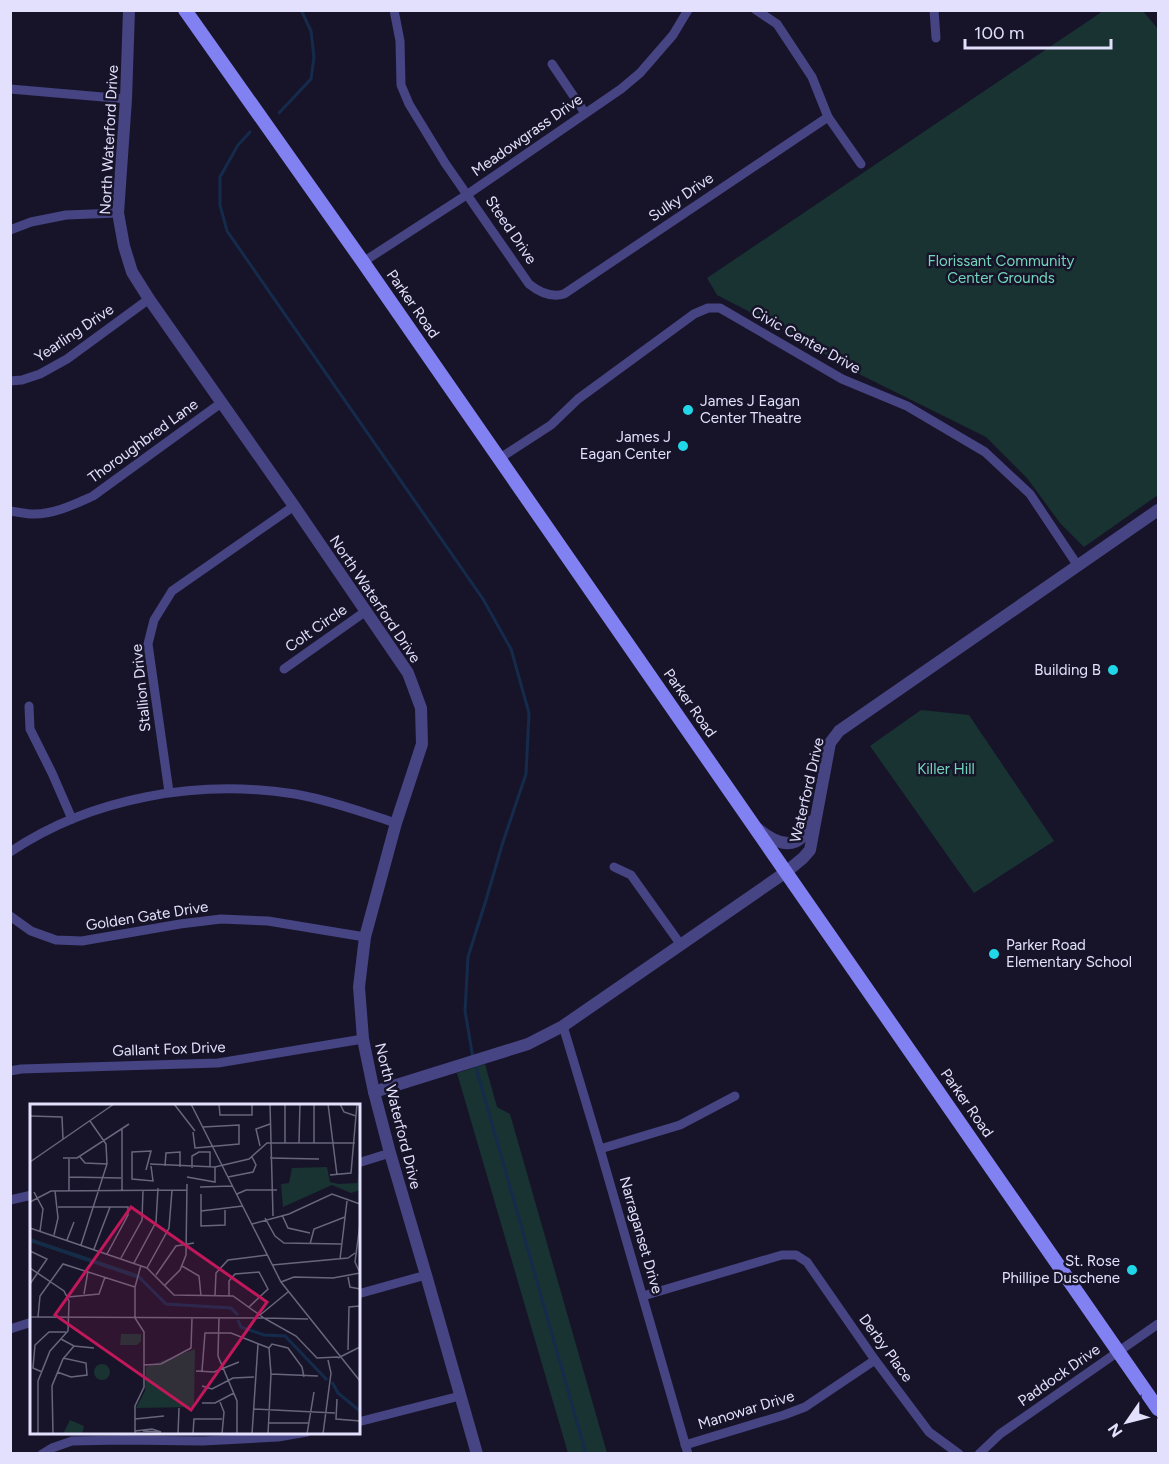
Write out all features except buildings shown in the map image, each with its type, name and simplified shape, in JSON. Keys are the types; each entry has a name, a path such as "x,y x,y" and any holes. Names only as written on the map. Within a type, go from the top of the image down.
{"main road":[{"name":"Parker Road","path":"188,13 500,458 1158,1409"}],"street":[{"name":"North Waterford Drive","path":"129,10 126,99 118,213 132,272 408,673 421,708 422,744 396,823 365,937 359,987 363,1039 374,1092 477,1454"},
{"name":"Steed Drive","path":"394,10 400,41 401,85 409,104 445,163 529,284 549,295"},
{"name":"Meadowgrass Drive","path":"363,262 468,194 621,89 640,73 674,35 688,10"},
{"path":"756,10 777,24 812,77 828,117 861,164"},
{"path":"934,10 936,38"},
{"path":"552,64 585,113"},
{"path":"10,89 126,99"},
{"name":"Sulky Drive","path":"549,295 564,294 828,117"},
{"path":"10,230 31,222 66,215 118,213"},
{"name":"Yearling Drive","path":"10,381 40,374 67,359 149,299"},
{"name":"Civic Center Drive","path":"500,458 550,425 578,399 694,314 708,308 720,308 845,381 907,406 985,452 1030,494 1078,566"},
{"name":"Thoroughbred Lane","path":"10,511 34,514 51,512 93,496 221,403"},
{"name":"Stallion Drive","path":"169,792 148,644 154,620 172,591 294,506"},
{"name":"Waterford Drive","path":"374,1092 528,1044 562,1026 786,872 810,849 830,743 839,730 1158,510"},
{"name":"Colt Circle","path":"284,669 366,611"},
{"path":"29,706 30,729 72,819"},
{"path":"10,852 72,819 117,804 169,792 211,789 295,794 396,823"},
{"path":"756,827 769,838 781,843 791,843 802,838 816,814"},
{"path":"614,867 631,875 681,945"},
{"name":"Golden Gate Drive","path":"10,916 31,931 56,940 82,941 221,919 268,921 365,937"},
{"name":"Narraganset Drive","path":"562,1026 600,1149 686,1449"},
{"name":"Gallant Fox Drive","path":"10,1071 218,1064 363,1039"},
{"path":"600,1149 680,1125 735,1096"},
{"path":"360,1162 390,1153"},
{"path":"10,1200 30,1195"},
{"name":"Derby Place","path":"643,1296 782,1255 796,1255 807,1262 875,1360 929,1432 959,1454"},
{"path":"360,1293 426,1275"},
{"path":"10,1329 30,1323"},
{"name":"Paddock Drive","path":"979,1454 1000,1434 1158,1324"},
{"name":"Manowar Drive","path":"686,1449 805,1407 875,1360"},
{"path":"360,1421 460,1396"},
{"path":"42,1454 72,1441 202,1441 295,1434"}],"green space":[{"name":"Florissant Community Center Grounds","path":"1103,11 1143,11 1158,29 1158,495 1084,547 1060,523 1027,478 986,437 859,374 777,326 717,295 707,278"},
{"name":"Killer Hill","path":"921,710 969,715 1054,841 974,893 870,746"},
{"path":"485,1064 497,1107 510,1114 607,1453 568,1453 457,1073"}],"waterway":[{"path":"279,113 311,79 314,57 311,31 301,10"},
{"path":"250,132 238,145 220,177 220,205 227,231 483,599 511,649 529,713 526,774 468,957 465,1011 473,1058"},
{"path":"475,1064 586,1454"}],"place":[{"name":"James J Eagan Center Theatre","path":"688,410"},
{"name":"James J Eagan Center","path":"683,446"},
{"name":"Building B","path":"1113,670"},
{"name":"Parker Road Elementary School","path":"994,954"},
{"name":"St. Rose Phillipe Duschene","path":"1132,1270"}]}
